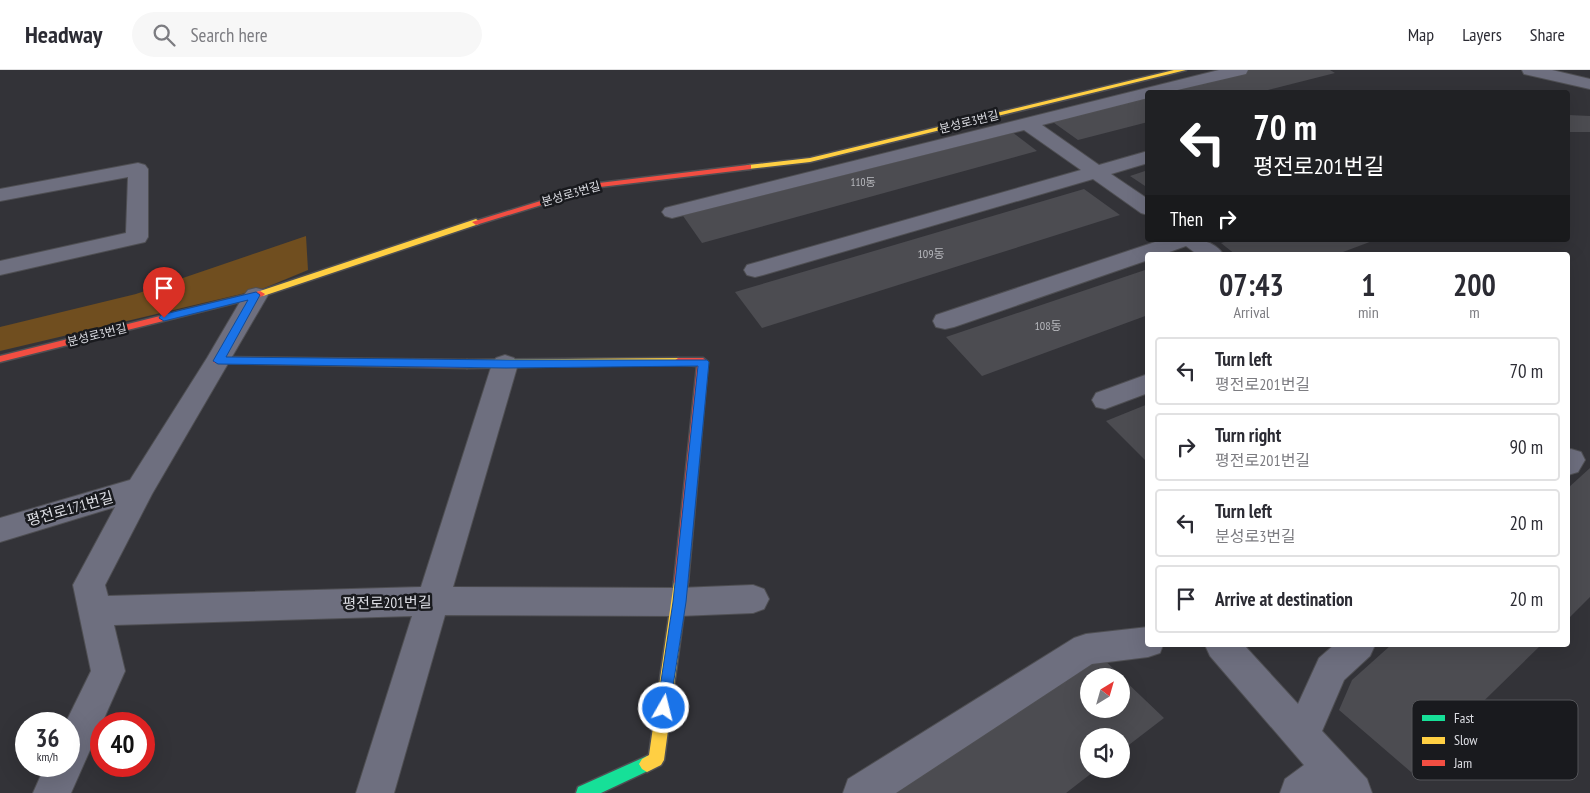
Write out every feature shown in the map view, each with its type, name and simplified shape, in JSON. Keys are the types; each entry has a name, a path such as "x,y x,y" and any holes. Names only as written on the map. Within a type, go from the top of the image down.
{"street":[{"name":"분성로3번길","path":"0,359 256,295 456,228 599,185 810,160 1183,70"},
{"path":"1161,90 1240,70"},
{"path":"1530,70 1590,84"},
{"path":"672,212 1145,94"},
{"path":"1027,123 1145,207"},
{"path":"755,270 1145,158"},
{"path":"0,195 138,169 137,237 0,268"},
{"path":"1148,252 1177,242"},
{"path":"1195,242 1209,252"},
{"path":"945,321 1145,253"},
{"path":"80,733 108,671 89,585 140,488 256,295"},
{"path":"218,361 506,364 703,362 679,602 656,760 584,793"},
{"path":"375,793 506,364"},
{"path":"1105,400 1145,384"},
{"name":"평전로171번길","path":"0,530 140,488"},
{"name":"평전로201번길","path":"94,610 434,601 679,602 753,599"},
{"path":"862,793 1086,649 1145,642"},
{"path":"1224,647 1342,780 1299,793"},
{"path":"1302,736 1331,669 1356,647"},
{"path":"52,793 59,777"}],"shaded area":[{"path":"306,236 308,270 262,289 0,351 0,327 136,294"}],"building":[{"path":"1244,70 1330,70 1335,73 1268,90 1167,90"},
{"path":"1145,96 1145,123 1078,140 1050,120"},
{"path":"1570,115 1590,116 1590,132 1570,132"},
{"path":"1008,129 1037,151 702,243 681,213"},
{"path":"1145,171 1145,186 1130,176"},
{"path":"1084,189 1120,215 762,328 735,292"},
{"path":"1370,242 1343,252 1232,252 1221,243"},
{"path":"1145,270 1145,316 982,376 946,337"},
{"path":"1145,405 1145,460 1106,421"},
{"path":"1590,468 1590,597 1570,617 1570,486"},
{"path":"1389,647 1539,647 1485,700 1412,700 1411,772 1339,710 1352,680"},
{"path":"1093,649 1113,668 1080,668 1080,718 1130,718 1130,686 1164,718 1130,744 1130,728 1080,728 1080,778 1085,778 1066,793 882,793"}],"traffic: fast":[{"path":"584,793 647,764"}],"traffic: slow":[{"path":"748,167 810,160 1183,70"},
{"path":"260,294 476,222"},
{"path":"467,364 678,362"},
{"path":"647,764 656,760 681,582"}],"traffic: jam":[{"path":"476,222 599,185 748,167"},
{"path":"0,359 260,294"},
{"path":"218,361 467,364"},
{"path":"678,362 703,362 681,582"}],"route":[{"path":"164,318 256,295 218,361 506,364 703,362 679,602 664,708"}]}
